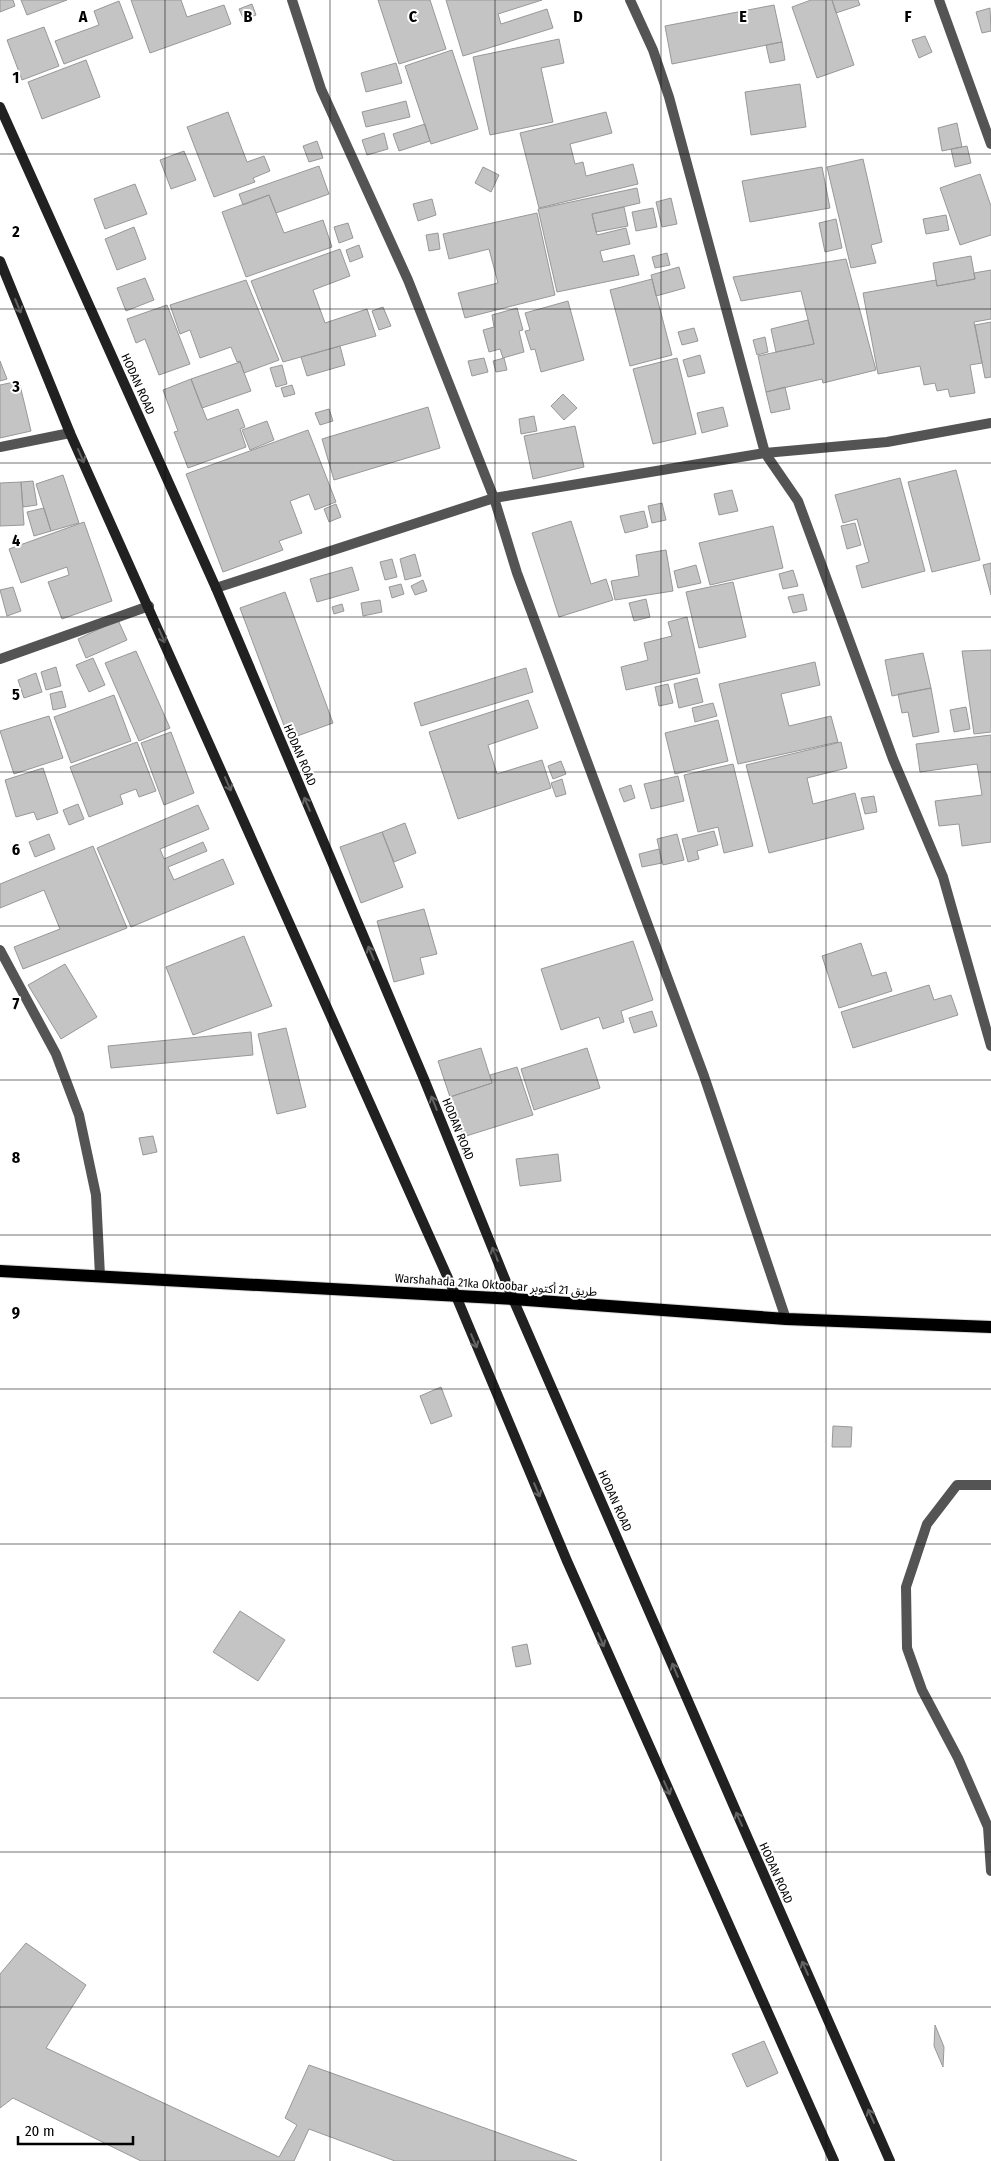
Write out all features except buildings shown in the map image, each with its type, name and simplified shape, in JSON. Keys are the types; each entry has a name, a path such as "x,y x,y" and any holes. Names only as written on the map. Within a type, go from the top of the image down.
{"main road":[{"name":"HODAN ROAD","path":"0,107 216,588 420,1070 513,1299 890,2161"},
{"path":"0,260 70,433 456,1296 571,1570 834,2161"},
{"name":"Warshahada 21ka Oktoobar طريق 21 أكتوبر","path":"0,1271 513,1299 786,1319 991,1327"}],"street":[{"path":"292,0 321,89 408,280 494,498 517,573 704,1076 786,1319"},
{"path":"630,0 653,50 669,97 765,453 798,501 893,759 943,877 991,1046"},
{"path":"939,0 991,144"},
{"path":"216,588 494,498 765,453 887,442 991,424"},
{"path":"0,447 70,433"},
{"path":"0,659 149,606"},
{"path":"0,950 56,1054 79,1115 96,1195 100,1276"},
{"path":"991,1485 957,1485 926,1524 906,1586 907,1648 922,1690 958,1758 988,1827 991,1871"}]}
